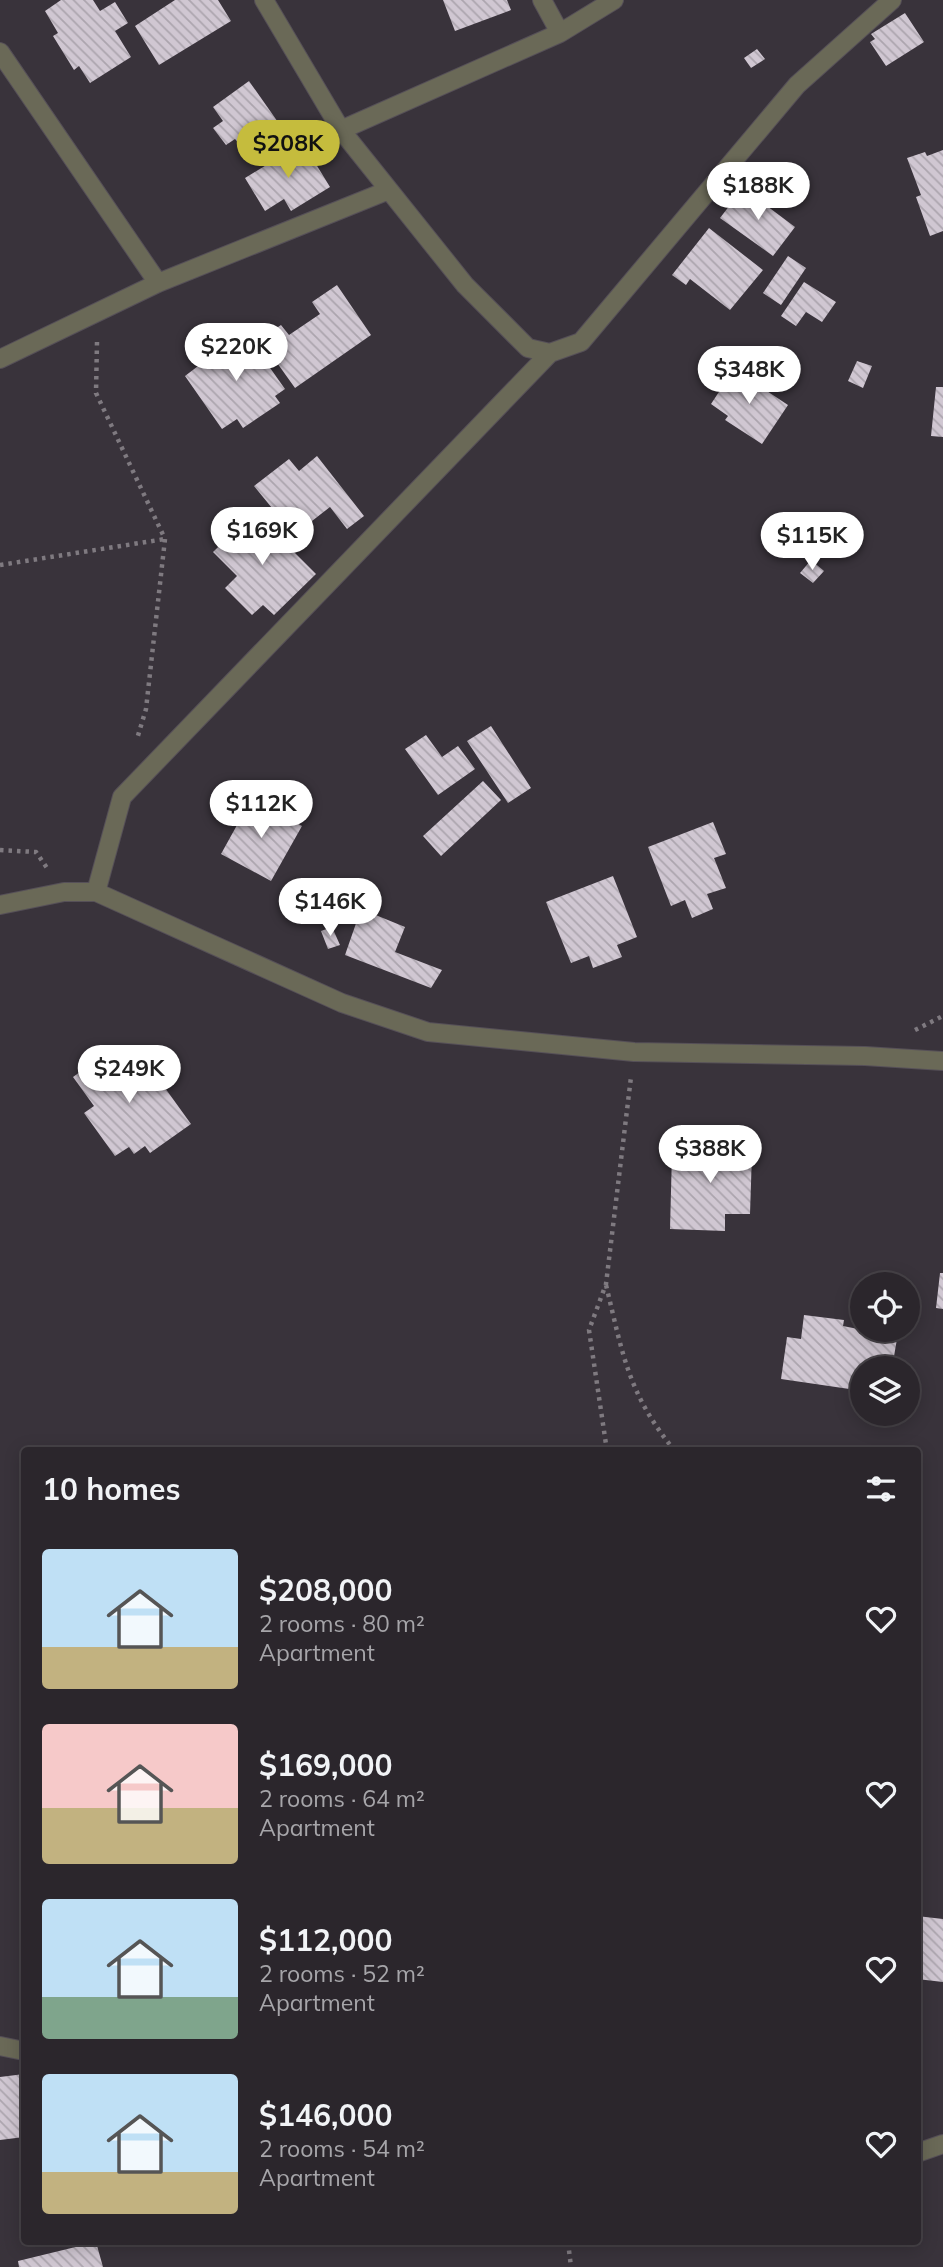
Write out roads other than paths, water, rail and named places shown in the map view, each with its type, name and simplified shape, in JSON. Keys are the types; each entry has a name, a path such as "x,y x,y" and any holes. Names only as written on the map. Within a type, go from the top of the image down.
{"street":[{"path":"264,0 341,130 465,285 528,348 550,353"},
{"path":"542,0 559,33"},
{"path":"341,130 559,33 614,0"},
{"path":"96,892 121,797 550,353 582,342 797,85 892,0"},
{"path":"0,52 158,283"},
{"path":"0,359 158,283 389,190"},
{"path":"0,905 64,892 96,892 342,1003 428,1031 634,1052 865,1056 943,1061"},
{"path":"0,2046 21,2050"},
{"path":"921,2152 943,2144"}]}
